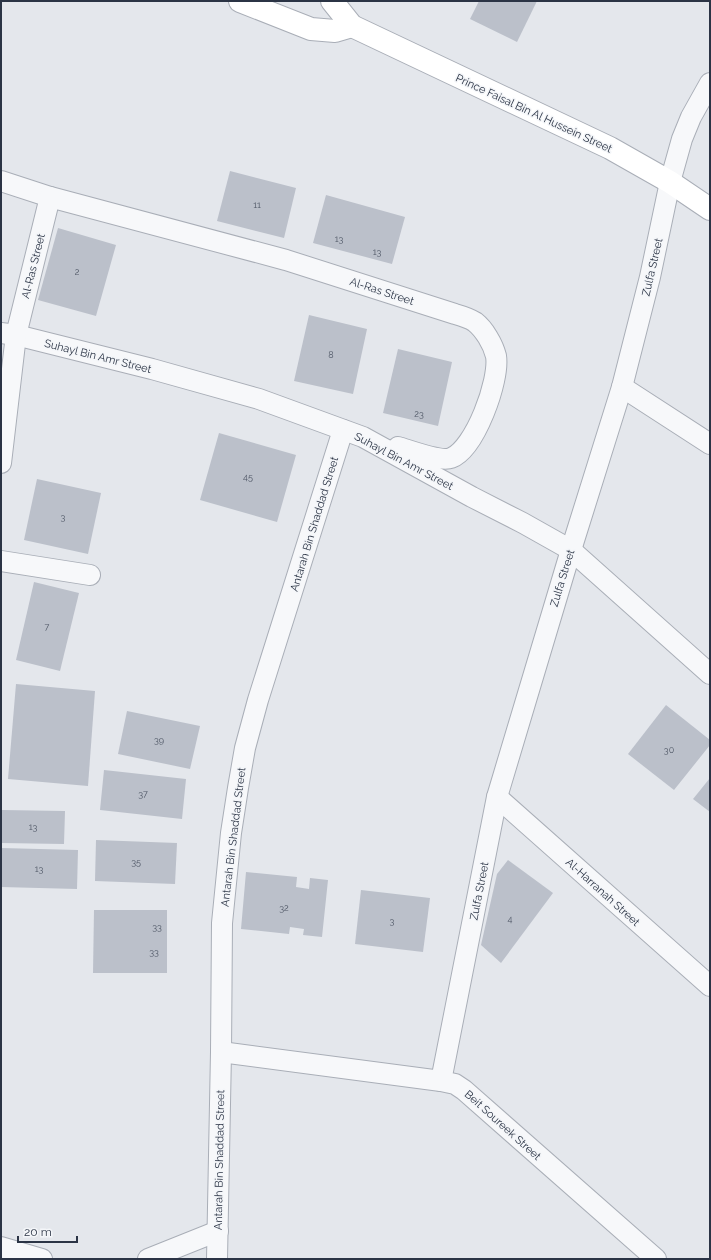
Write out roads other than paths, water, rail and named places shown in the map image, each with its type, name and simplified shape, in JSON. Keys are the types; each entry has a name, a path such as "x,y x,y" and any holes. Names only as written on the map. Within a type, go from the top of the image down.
{"street":[{"path":"240,1 311,29 335,31 352,26"},
{"name":"Prince Faisal Bin Al Hussein Street","path":"332,1 352,26 610,148 670,182 710,209"},
{"name":"Zulfa Street","path":"441,1081 497,797 571,550 622,387 650,277 670,182 682,139 691,118 710,83"},
{"name":"Al-Ras Street","path":"1,181 50,197 286,260 472,320 489,340 494,350 496,365 494,382 480,423 473,436 459,452 452,458 446,459 433,457 363,437"},
{"name":"Al-Ras Street","path":"1,463 9,334 50,197"},
{"name":"Suhayl Bin Amr Street","path":"9,334 152,369 259,399 363,437 571,550 710,674"},
{"path":"622,387 710,444"},
{"name":"Antarah Bin Shaddad Street","path":"217,1259 222,923 231,833 245,748 258,700 344,430"},
{"path":"1,561 90,575"},
{"name":"Al-Harranah Street","path":"497,797 710,986"},
{"name":"Beit Soureek Street","path":"221,1052 455,1084 464,1090 656,1259"},
{"path":"148,1259 218,1231"},
{"path":"1,1247 42,1259"}]}
